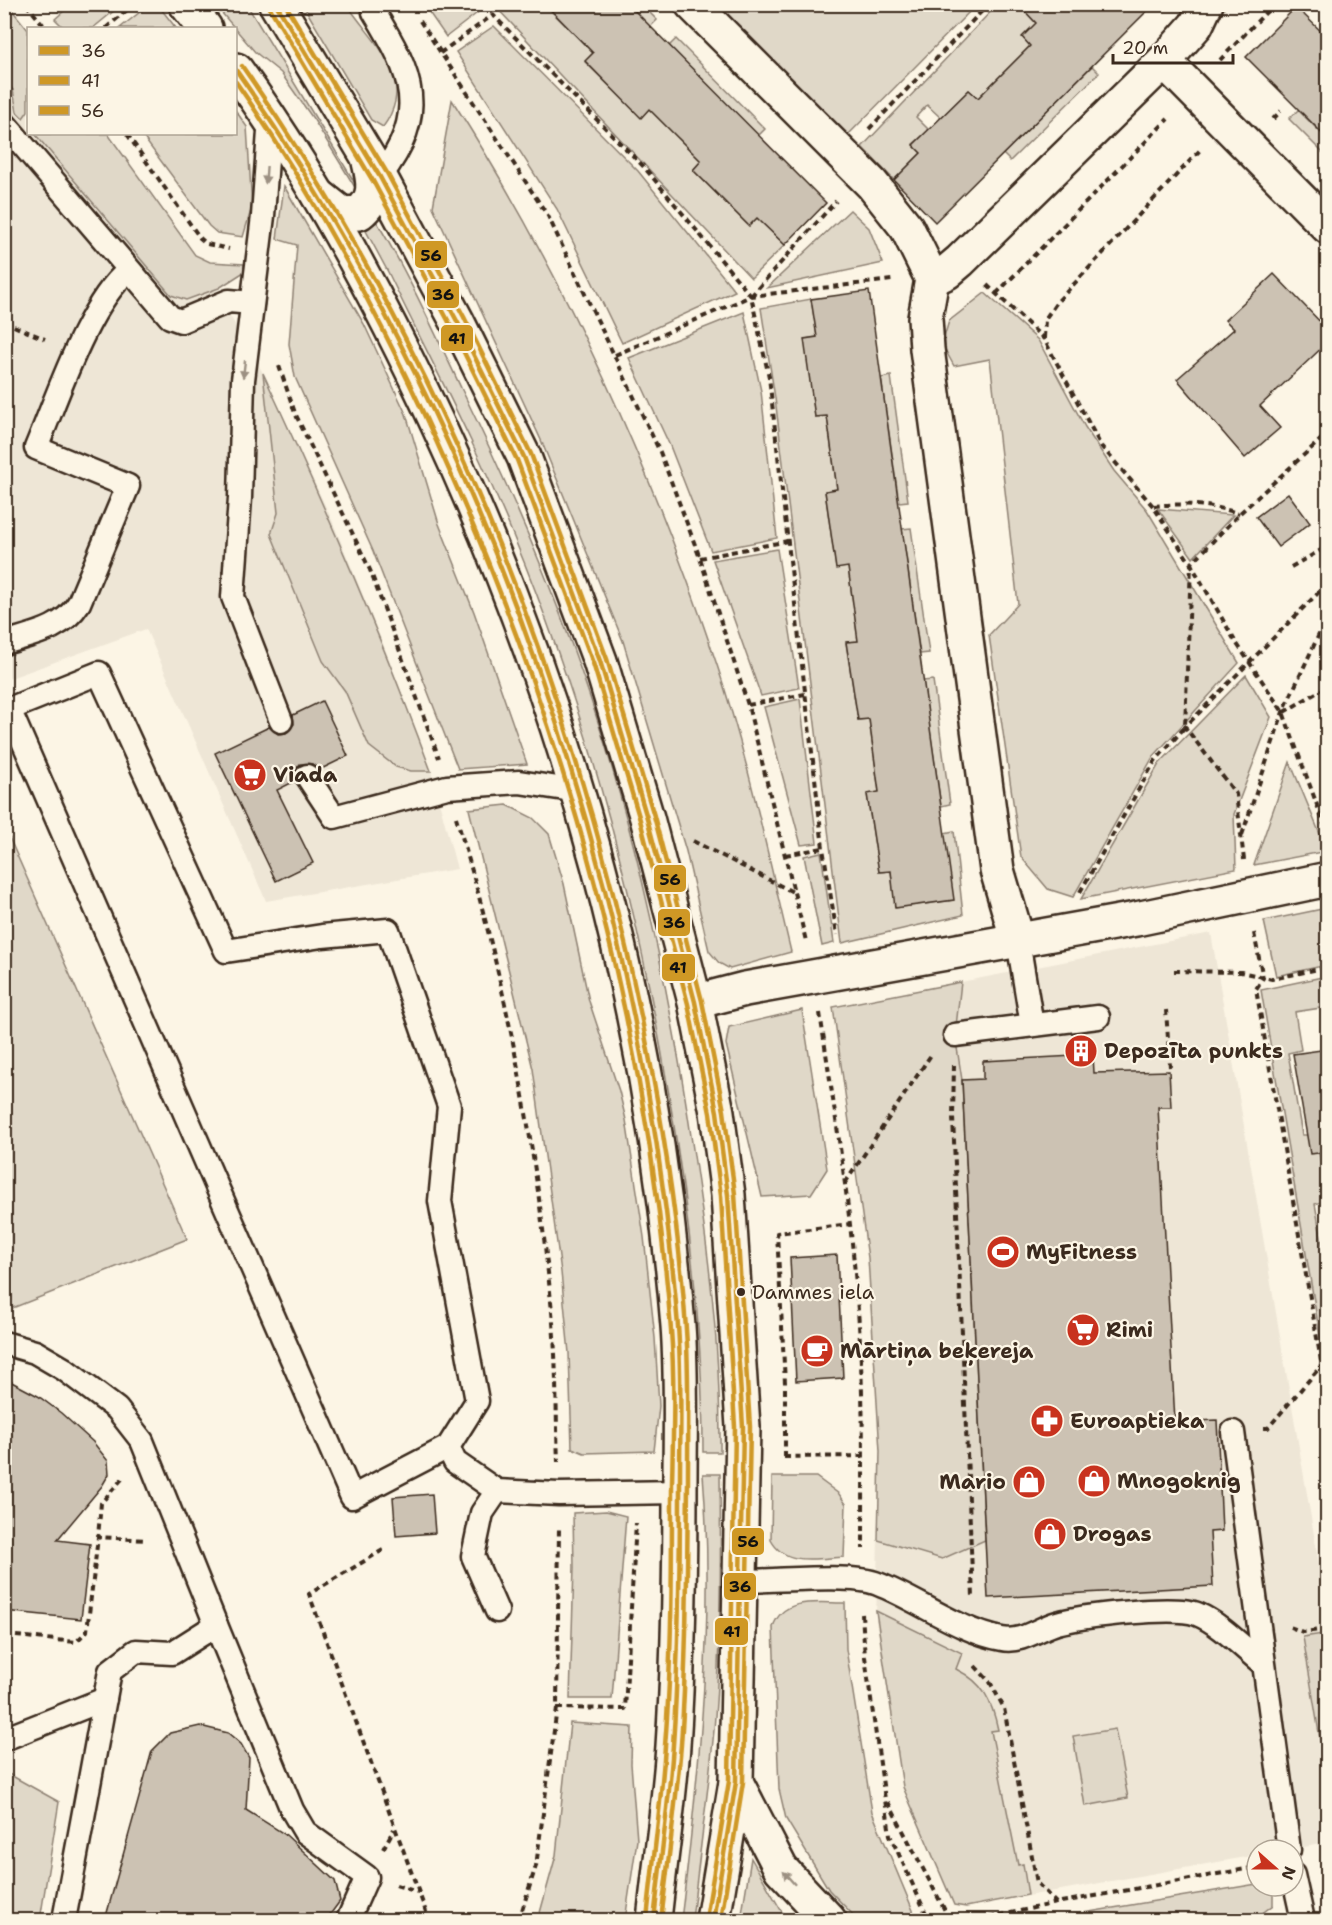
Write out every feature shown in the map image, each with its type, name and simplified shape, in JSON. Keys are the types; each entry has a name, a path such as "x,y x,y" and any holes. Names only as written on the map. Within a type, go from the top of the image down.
{"street":[{"path":"186,4 204,27"},
{"path":"276,4 374,166 457,321 524,457 600,661 647,818 695,1002 717,1112 736,1284 743,1427 742,1581 736,1782 713,1920"},
{"path":"692,4 852,164 907,228 932,279 925,318 928,361 997,870 1018,941"},
{"path":"932,279 947,272 960,261 1164,61 1196,25 1206,4"},
{"path":"1164,61 1328,227"},
{"path":"237,71 270,117 390,321 470,495 533,651 578,790 609,907 657,1137 679,1330 680,1585 673,1748 654,1920"},
{"path":"314,191 342,214 359,213 371,200 374,166"},
{"path":"695,1002 745,989 1018,941 1328,879"},
{"path":"736,1782 781,1869 829,1920"}],"lane":[{"path":"374,12 399,52 408,78 411,105 407,131 397,156 374,166"},
{"path":"270,117 263,216 243,380 240,498 233,597 281,721"},
{"path":"4,123 170,317 181,321 229,302 252,303"},
{"path":"4,643 50,628 70,617 79,603 128,486 36,448 104,296 114,282 129,271"},
{"path":"99,674 226,951 322,936 388,930 449,1106 440,1201 477,1401 448,1447 352,1497 9,709 99,674"},
{"path":"307,776 334,816 447,788 519,782 578,790"},
{"path":"1018,941 1032,1025"},
{"path":"955,1035 1098,1017"},
{"path":"4,1343 35,1352 64,1369 117,1409 142,1441 292,1810 305,1832 368,1877 348,1920"},
{"path":"1233,1432 1286,1838"},
{"path":"448,1447 455,1462 497,1491 559,1494 680,1492"},
{"path":"497,1491 482,1513 473,1556 497,1611"},
{"path":"742,1581 849,1579 872,1582 975,1631 1004,1640 1021,1640 1042,1627 1075,1618 1182,1611 1209,1620 1262,1663"},
{"path":"64,1920 110,1671 136,1651 172,1653 216,1625"},
{"path":"4,1739 105,1699"},
{"path":"1298,1898 1303,1920"}],"path":[{"path":"26,4 45,27"},
{"path":"107,27 134,4"},
{"path":"751,296 852,164 981,12 979,4"},
{"path":"1220,60 1274,4"},
{"path":"415,14 548,216 660,452 700,558 748,705 808,949"},
{"path":"440,53 493,15 644,167 751,296 769,377 823,848 843,972"},
{"path":"996,294 1195,92"},
{"path":"1044,339 1045,319 1057,302 1226,123"},
{"path":"960,261 1044,339 1101,446 1153,506 1191,564 1250,663 1283,712 1328,835"},
{"path":"615,355 751,296 883,280 932,279"},
{"path":"4,322 77,353"},
{"path":"1236,794 1185,727 1191,564 1239,514 1328,433"},
{"path":"1153,506 1167,504 1227,509 1239,514"},
{"path":"700,558 788,541"},
{"path":"1291,567 1328,546"},
{"path":"1077,897 1155,761 1185,727 1328,583"},
{"path":"1241,837 1283,712 1328,615"},
{"path":"1283,712 1328,686"},
{"path":"748,705 805,694"},
{"path":"785,855 823,848"},
{"path":"1174,971 1241,972 1272,979 1328,967"},
{"path":"1263,978 1256,989 1328,1401"},
{"path":"819,1004 845,1184 857,1298 864,1456 862,1557"},
{"path":"1166,1010 1170,1068"},
{"path":"845,1184 926,1059 955,1035"},
{"path":"955,1035 953,1117 974,1601"},
{"path":"785,1457 785,1383 777,1233 850,1224"},
{"path":"1233,1432 1268,1428 1322,1365"},
{"path":"16,1636 76,1642 87,1631 101,1503 146,1451"},
{"path":"778,1458 864,1456"},
{"path":"556,1708 625,1709 638,1493"},
{"path":"98,1537 184,1543"},
{"path":"383,1551 309,1594 429,1920"},
{"path":"862,1602 865,1657 890,1835 929,1920"},
{"path":"974,1666 990,1682 1004,1708 1037,1882 1056,1902"},
{"path":"886,1799 950,1920"},
{"path":"980,1920 1056,1902 1245,1869"}],"shaded area":[{"path":"8,4 27,29 27,135 109,135 195,255 263,373 332,520 387,654 431,771 457,869 266,901 146,629 5,680 4,5"},
{"path":"150,4 158,5 175,27 121,27"},
{"path":"973,4 975,6 847,136 715,5"},
{"path":"4,5 8,5 27,29 27,112 23,118 17,112 13,90 5,80"},
{"path":"60,5 121,5 94,27 63,27 55,19 65,10"},
{"path":"215,5 247,5 358,188 356,189 314,120 281,73 255,52 237,31 237,27 234,27"},
{"path":"303,5 359,5 351,10 382,51 395,79 396,94 392,110 383,127 371,120"},
{"path":"424,5 483,5 485,7 446,37"},
{"path":"494,5 528,5 533,9 538,5 545,5 593,53 585,62 641,117 649,109 701,161 693,170 749,226 757,218 785,245 751,278"},
{"path":"628,5 642,5 657,20 650,27"},
{"path":"997,5 1029,5 1024,10 1036,23 1030,46 978,98 969,90 941,118 927,105 916,117 929,130 913,144 921,153 894,180 862,147"},
{"path":"494,26 638,171 735,291 622,343 557,209 456,52"},
{"path":"676,39 765,129 758,136 669,46"},
{"path":"1092,66 1099,73 1010,161 1003,154"},
{"path":"452,100 532,235 568,304 634,445 663,517 728,700 757,807 791,952 730,969 719,963 709,951 686,851 623,641 541,440 433,207"},
{"path":"1298,110 1327,139 1327,157 1289,119"},
{"path":"237,112 247,127 252,207 243,237 217,233 209,226 142,135 237,135"},
{"path":"36,135 109,135 195,255 210,262 244,264 244,272 219,288 186,300 171,295"},
{"path":"284,186 364,324 406,414 439,524 474,612 527,764 458,769 373,551 295,377 289,344 297,245 277,239"},
{"path":"850,210 869,228 883,263 767,288"},
{"path":"377,222 421,305 519,514 570,639 615,777 655,935 685,1095 704,1224 712,1300 720,1414 720,1452 703,1452 698,1318 689,1228 676,1139 642,951 607,810 565,671 499,501 365,229"},
{"path":"985,293 1038,340 1085,427 1114,471 1147,510 1239,663 1153,757 1073,897 1048,889 1021,857 989,635 1018,604 990,359 954,366 942,344 949,321"},
{"path":"811,299 817,337 805,339 815,417 827,416 837,489 825,491 836,568 848,567 858,641 846,643 858,720 869,719 879,792 867,794 879,872 891,871 896,908 953,900 944,833 954,831 963,915 842,943 775,398 761,308"},
{"path":"744,312 761,391 777,538 711,551 670,446 629,358"},
{"path":"263,373 351,570 431,771 411,771 396,767 369,746 345,691 323,661 271,534 278,513"},
{"path":"891,376 908,501 899,502 881,378"},
{"path":"1158,509 1233,515 1193,558"},
{"path":"911,528 929,653 920,654 902,529"},
{"path":"777,549 799,688 761,696 713,560"},
{"path":"1246,675 1271,717 1234,814 1236,869 1081,899 1159,764"},
{"path":"933,680 950,804 941,806 923,681"},
{"path":"800,699 817,843 801,845 764,707"},
{"path":"1290,762 1327,851 1254,865"},
{"path":"507,805 533,818 549,834 564,884 589,1001 619,1091 626,1120 644,1237 655,1338 659,1406 654,1451 584,1453 572,1448 569,1353 561,1272 533,1069 469,809"},
{"path":"4,826 187,1239 5,1311 4,1311"},
{"path":"821,852 834,943 822,946 804,856"},
{"path":"1327,908 1327,965 1276,976 1264,921"},
{"path":"1211,933 1327,1611 1327,1843 1305,1847 1305,1838 1245,1838 1245,1857 966,1907 954,1905 903,1787 876,1621 880,1451 868,1258 833,1007"},
{"path":"1327,976 1327,1007 1295,1012 1301,1050 1288,1053 1302,1135 1316,1135 1327,1200 1315,1204 1327,1270 1327,1377 1261,990"},
{"path":"961,982 955,1035 962,1080 985,1540 942,1559 878,1540 880,1451 868,1258 833,1007"},
{"path":"802,1010 827,1169 811,1194 762,1197 726,1044 729,1027"},
{"path":"703,1474 720,1474 718,1666 712,1754 692,1920 681,1920 694,1810 706,1642 706,1530"},
{"path":"772,1477 816,1477 839,1494 846,1504 844,1557 794,1558 777,1549 771,1540"},
{"path":"606,1511 626,1516 612,1699 570,1699 574,1567 573,1513"},
{"path":"813,1602 845,1603 846,1649 872,1812 917,1920 858,1920 829,1890 786,1819 779,1789 773,1627 778,1617 793,1606"},
{"path":"876,1611 962,1653 956,1669 974,1680 985,1694 993,1710 998,1730 991,1731 1018,1865 1023,1864 1028,1895 966,1907 954,1905 903,1787"},
{"path":"1323,1634 1328,1637 1327,1781 1303,1637"},
{"path":"570,1723 632,1727 631,1764 637,1840 625,1920 538,1920 556,1855"},
{"path":"1115,1729 1128,1798 1085,1806 1073,1736"},
{"path":"5,1772 59,1802 40,1920 5,1920"},
{"path":"751,1858 782,1912 793,1920 741,1920"},
{"path":"1245,1886 1245,1898 1273,1898 1273,1905 1257,1917 1236,1920 1041,1920"}],"building":[{"path":"545,4 628,4 826,203 785,245 757,218 749,226 693,170 701,161 649,109 641,118 585,61 593,53"},
{"path":"1018,4 1154,4 935,222 894,180 921,153 913,145 969,90 978,98 1030,46 1022,37 1036,23"},
{"path":"1296,7 1328,38 1328,139 1246,57"},
{"path":"1274,274 1328,330 1328,342 1260,406 1280,428 1245,458 1177,379 1234,329 1225,320"},
{"path":"869,291 954,900 895,908 891,871 879,872 867,794 879,792 869,719 858,720 846,642 858,641 848,567 836,569 825,491 837,489 827,416 815,417 804,339 817,337 811,299"},
{"path":"1288,493 1310,523 1278,547 1256,517"},
{"path":"322,701 348,756 319,770 312,764 300,764 295,771 295,781 277,790 313,863 276,881 215,753 269,727 278,734 286,733 294,724 293,715"},
{"path":"1328,1049 1328,1152 1310,1154 1293,1054"},
{"path":"1093,1055 1094,1073 1169,1071 1171,1107 1158,1107 1175,1422 1217,1420 1222,1531 1210,1532 1213,1586 988,1598 962,1080 983,1079 983,1061"},
{"path":"837,1255 843,1378 796,1381 790,1258"},
{"path":"4,1378 38,1396 61,1413 93,1442 108,1461 109,1474 102,1486 57,1540 90,1544 81,1619 4,1611"},
{"path":"432,1494 435,1533 396,1536 393,1497"},
{"path":"200,1726 228,1733 241,1744 249,1758 246,1810 286,1835 335,1881 340,1901 326,1920 105,1920 152,1751 170,1733"}],"transit line":[{"name":"36","path":"276,4 380,177 457,321 524,457 600,661 647,818 695,1002 717,1112 728,1195 743,1427 736,1782 713,1920"},
{"name":"56","path":"285,4 387,173 464,317 531,454 607,659 654,816 702,1001 724,1111 735,1194 750,1427 743,1782 721,1920"},
{"name":"41","path":"270,8 373,181 450,324 517,460 593,663 640,820 688,1004 710,1113 721,1196 735,1427 729,1781 706,1919"},
{"name":"56","path":"242,66 314,175 380,290 439,408 493,530 540,654 581,780 616,907 645,1035 659,1111 681,1267 688,1396 686,1614 681,1745 661,1920"},
{"name":"36","path":"237,72 326,210 407,357 478,511 538,669 589,831 629,996 659,1161 678,1326 680,1365 677,1680 667,1811 654,1920"},
{"name":"41","path":"237,83 297,175 352,271 403,370 450,472 493,575 532,679 567,785 597,892 623,1000 644,1109 660,1219 673,1368 669,1681 665,1746 647,1919"}],"place":[{"name":"Viada","path":"250,775"},
{"name":"Depozīta punkts","path":"1081,1051"},
{"name":"MyFitness","path":"1003,1252"},
{"name":"Dammes iela","path":"741,1292"},
{"name":"Rimi","path":"1083,1330"},
{"name":"Mārtiņa beķereja","path":"817,1351"},
{"name":"Euroaptieka","path":"1047,1421"},
{"name":"Mnogoknig","path":"1094,1481"},
{"name":"Mario","path":"1029,1482"},
{"name":"Drogas","path":"1050,1534"}]}
